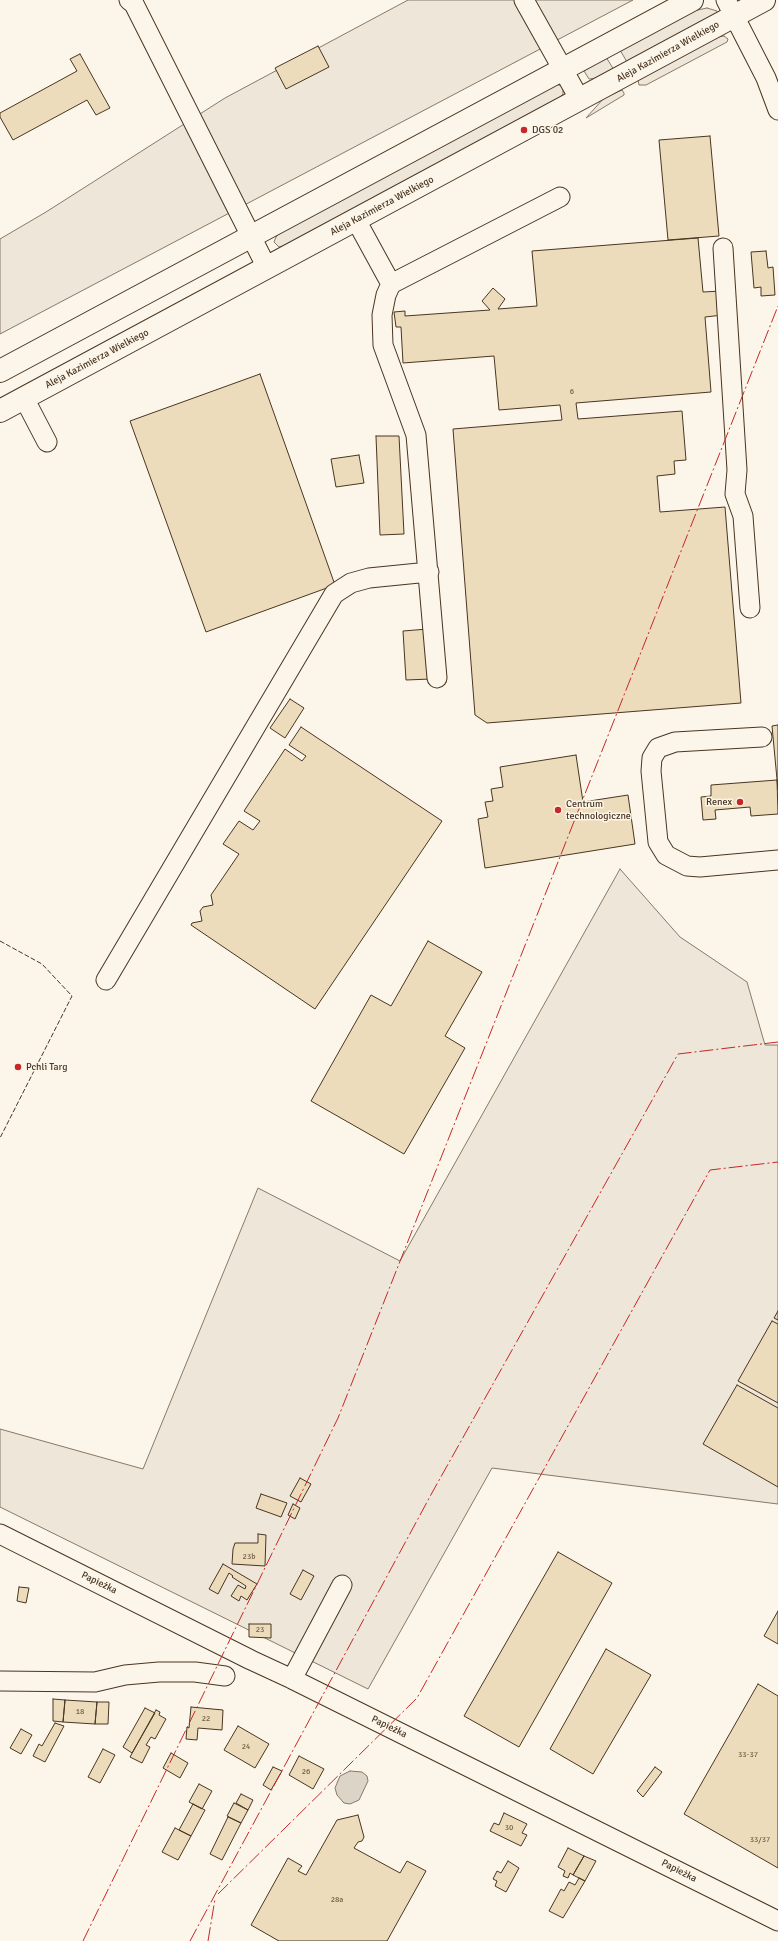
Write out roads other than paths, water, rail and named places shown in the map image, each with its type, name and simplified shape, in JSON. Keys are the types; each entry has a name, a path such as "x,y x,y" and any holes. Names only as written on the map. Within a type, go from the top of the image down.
{"main road":[{"path":"0,371 692,0"},
{"name":"Aleja Kazimierza Wielkiego","path":"0,411 580,100 730,8 764,0"}],"street":[{"path":"129,0 134,4 267,268"},
{"path":"524,0 580,100"},
{"path":"730,8 766,78 778,110"},
{"path":"390,284 560,197"},
{"path":"356,220 390,284 382,315 383,345 416,435 437,678"},
{"path":"723,248 737,470 735,494 742,516 750,608"},
{"path":"24,398 47,442"},
{"path":"106,980 334,594 350,583 369,578 429,572"},
{"path":"762,737 675,742 658,748 652,758 650,771 658,842 666,855 687,866 700,867 778,860"},
{"name":"Papieżka","path":"0,1534 778,1921"},
{"path":"292,1679 342,1585"},
{"path":"0,1681 95,1682 125,1676 159,1672 195,1672 225,1676"}],"place":[{"name":"DGS 02","path":"524,130"},
{"name":"Renex","path":"740,802"},
{"name":"Centrum technologiczne","path":"558,810"},
{"name":"Pchli Targ","path":"18,1067"}]}
